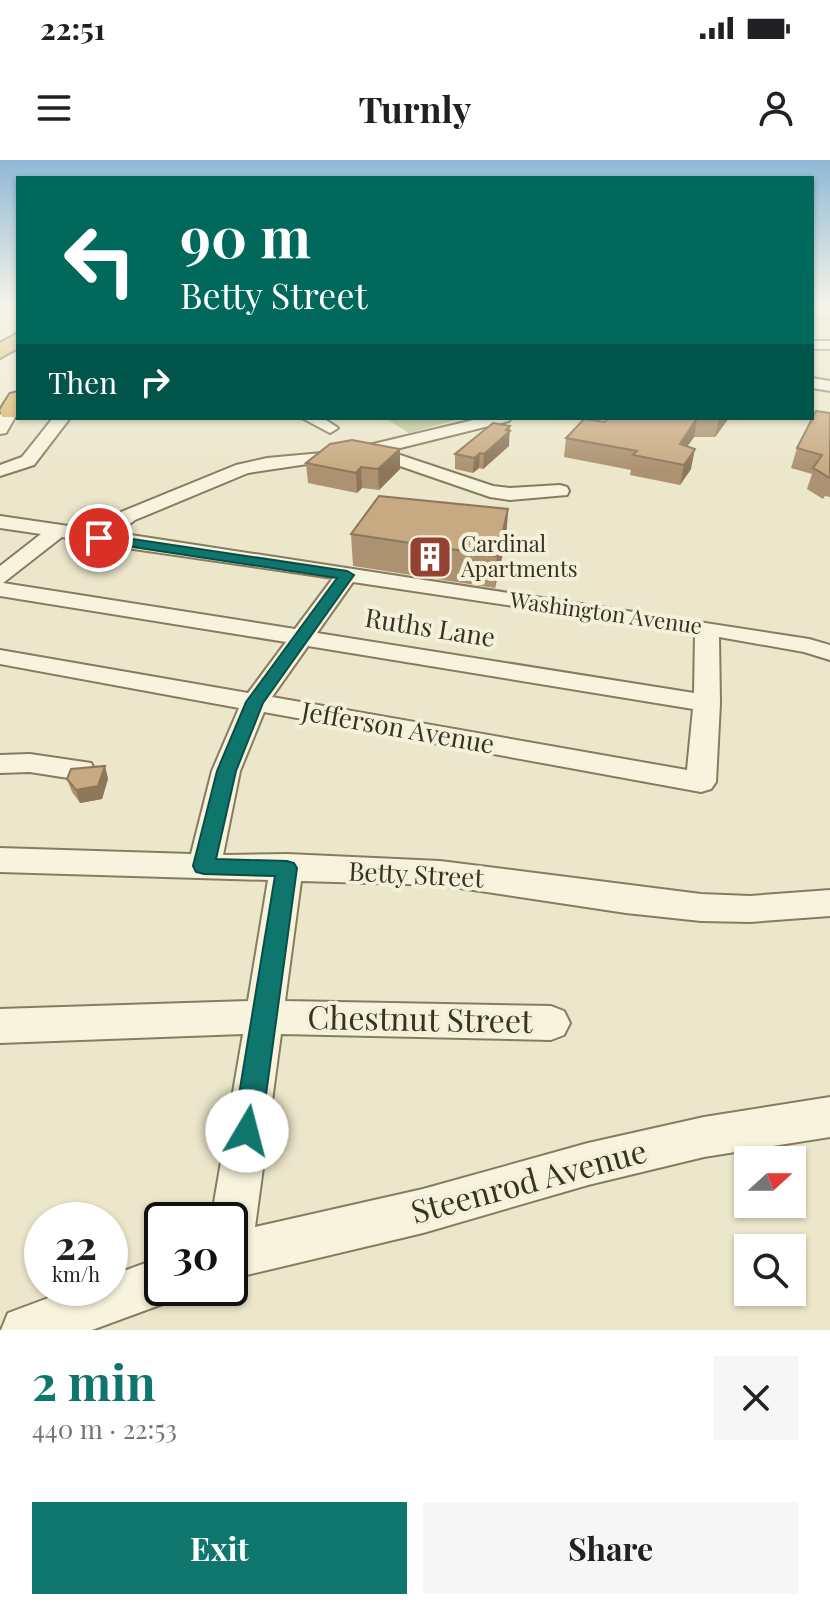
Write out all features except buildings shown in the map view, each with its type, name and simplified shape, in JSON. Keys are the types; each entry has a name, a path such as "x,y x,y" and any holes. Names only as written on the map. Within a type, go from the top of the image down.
{"street":[{"path":"0,471 28,461 60,420"},
{"path":"314,420 330,428"},
{"path":"99,538 128,516 190,489 267,463 344,456 495,420"},
{"path":"369,450 490,491 510,494 560,491"},
{"path":"133,544 190,489"},
{"name":"Washington Avenue","path":"0,522 707,628 809,646 830,653"},
{"path":"0,577 56,532"},
{"path":"204,866 226,771 255,702 347,575"},
{"name":"Ruths Lane","path":"0,589 707,703"},
{"path":"707,628 707,703"},
{"name":"Jefferson Avenue","path":"2,660 701,782 707,703"},
{"path":"0,764 30,763 81,770"},
{"name":"Betty Street","path":"0,860 440,873 511,881 615,900 739,909 830,903"},
{"path":"237,1202 287,867"},
{"name":"Chestnut Street","path":"0,1026 264,1017 551,1023"},
{"name":"Steenrod Avenue","path":"248,1252 423,1211 588,1164 704,1137 830,1117"},
{"path":"25,1330 144,1287"}],"green space":[{"path":"388,420 456,420 409,433"}],"place":[{"name":"Cardinal Apartments","path":"430,557"}],"route":[{"path":"99,538 347,575 255,702 226,771 204,866 287,868 247,1131"}]}
